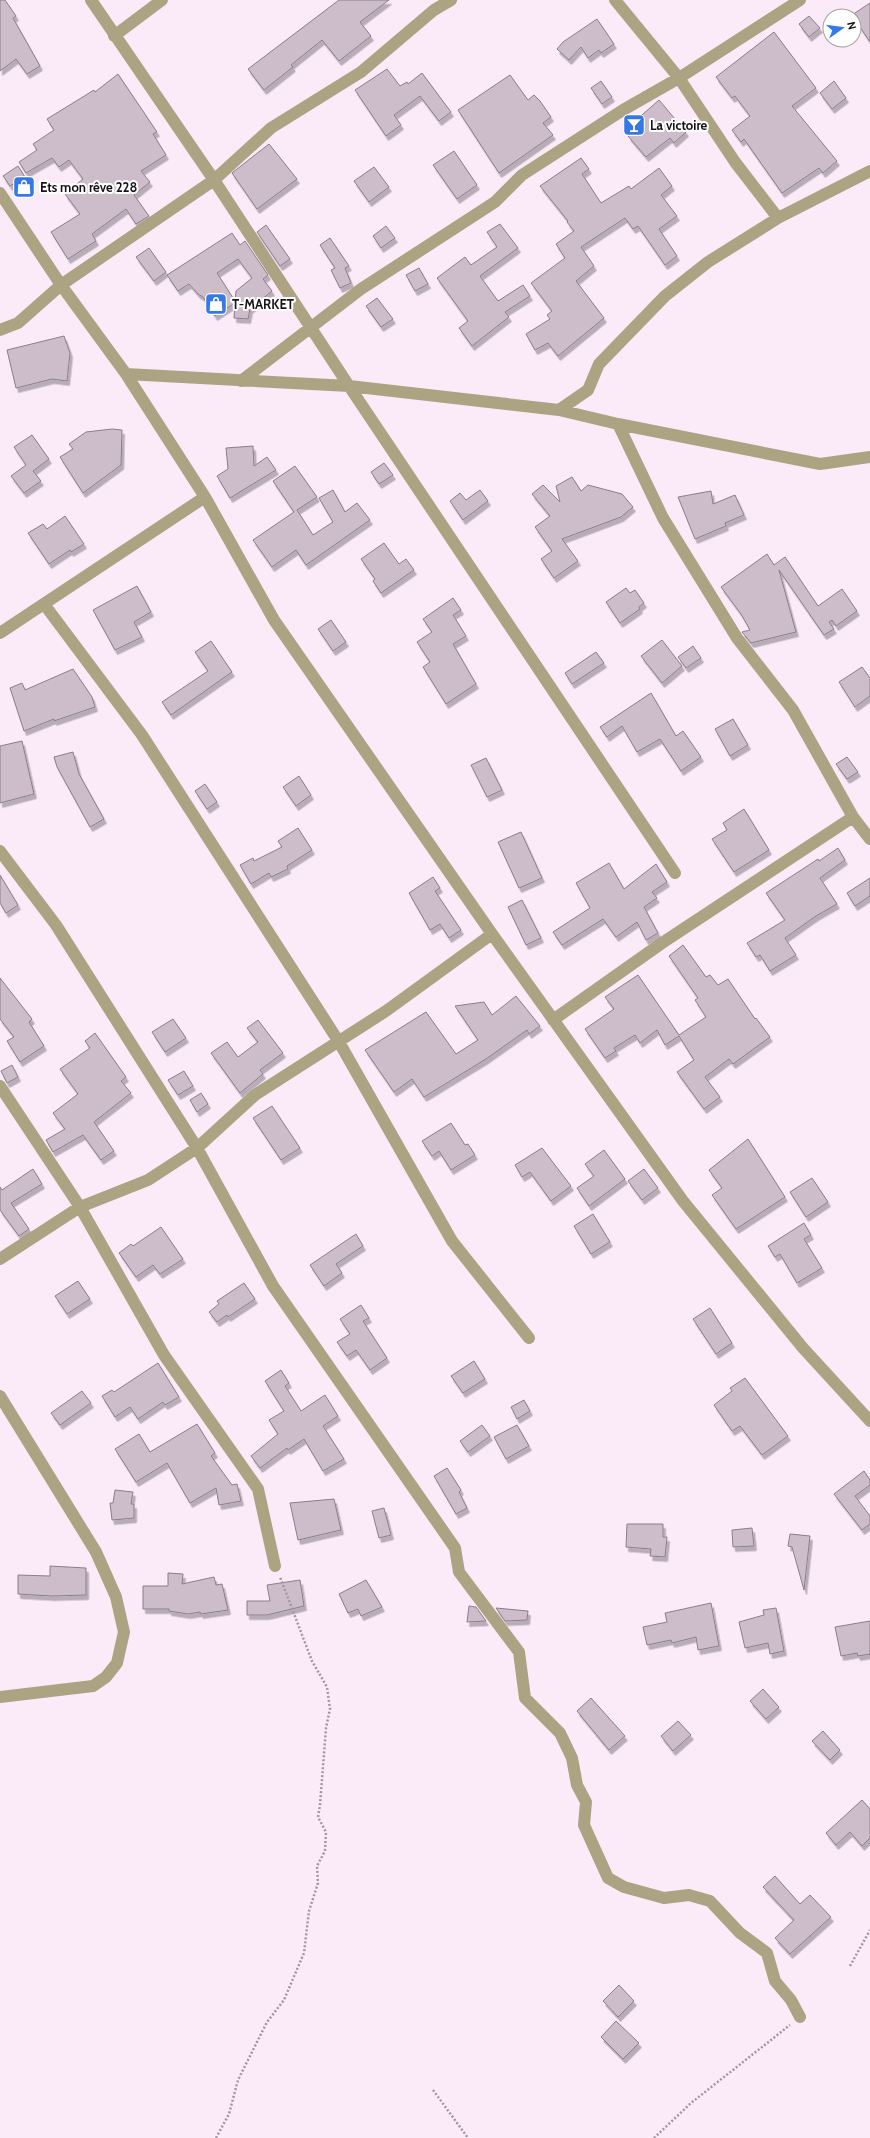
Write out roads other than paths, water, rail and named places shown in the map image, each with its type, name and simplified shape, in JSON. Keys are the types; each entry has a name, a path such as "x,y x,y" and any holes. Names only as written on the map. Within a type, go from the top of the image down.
{"street":[{"path":"91,0 114,36 214,180 349,386 675,873"},
{"path":"114,36 162,0"},
{"path":"0,330 18,323 61,285 214,180 271,128 361,72 434,10 451,0"},
{"path":"615,0 679,78 735,162 778,218"},
{"path":"241,381 361,289 495,202 522,175 623,110 679,78 800,0"},
{"path":"559,410 588,390 599,364 665,296 708,262 778,218 870,171"},
{"path":"0,193 61,285 126,374 205,497 274,620 492,934 683,1201 803,1348 870,1421"},
{"path":"126,374 349,386 559,410 618,424 820,464 870,457"},
{"path":"618,424 663,518 737,638 793,710 852,817 870,839"},
{"path":"0,633 205,497"},
{"path":"44,604 142,735 338,1042 452,1241 528,1338"},
{"path":"553,1020 662,942 852,817"},
{"path":"0,850 56,925 197,1148 273,1286 455,1548 459,1572 519,1652 525,1698 560,1733 572,1758 577,1785 586,1802 584,1825 608,1878 624,1887 664,1898 689,1895 710,1901 740,1933 767,1953 775,1980 791,2000 800,2017"},
{"path":"0,1259 80,1207 148,1180 197,1148 256,1095 386,1011 492,934"},
{"path":"0,1086 80,1207 164,1355 258,1489 275,1566"},
{"path":"0,1396 96,1552 116,1597 124,1632 117,1663 106,1677 93,1686 0,1697"}],"place":[{"name":"La victoire","path":"634,125"},
{"name":"Ets mon rêve 228","path":"24,187"},
{"name":"T-MARKET","path":"216,304"}]}
